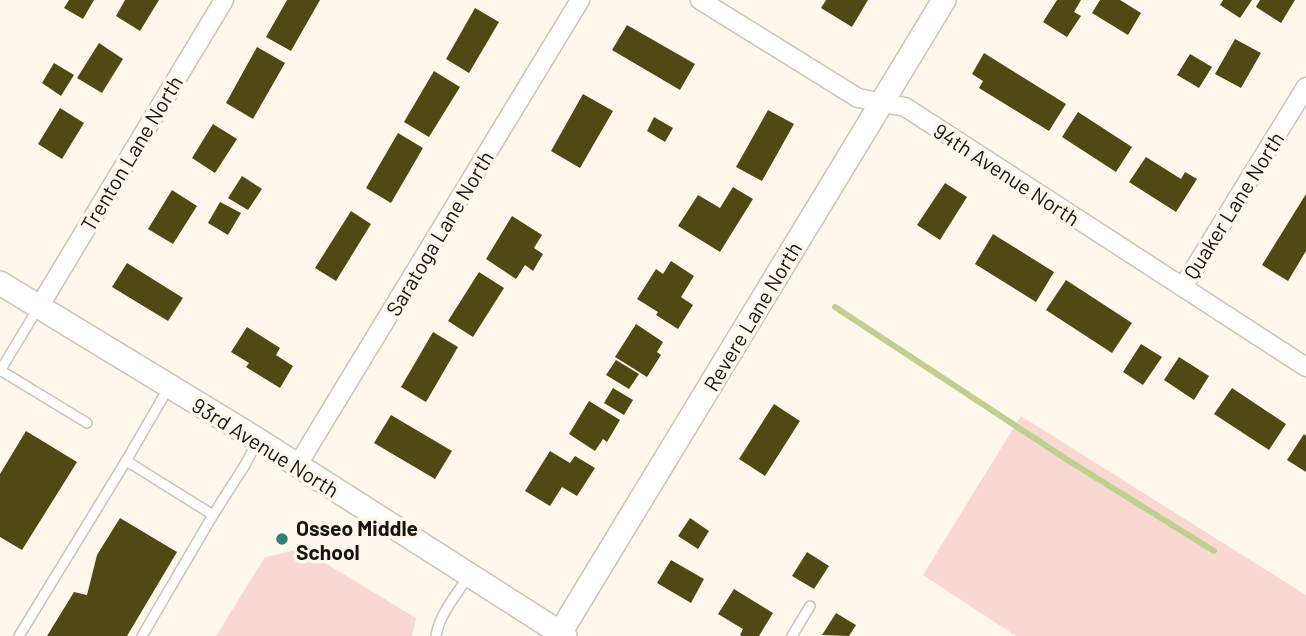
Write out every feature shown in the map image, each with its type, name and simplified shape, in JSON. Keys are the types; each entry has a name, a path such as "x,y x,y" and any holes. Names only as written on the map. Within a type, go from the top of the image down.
{"street":[{"name":"Trenton Lane North","path":"39,307 224,0"},
{"name":"Saratoga Lane North","path":"297,466 580,0"},
{"name":"94th Avenue North","path":"700,0 858,97 905,107 1306,367"},
{"name":"Revere Lane North","path":"563,634 944,0"},
{"name":"Quaker Lane North","path":"1183,287 1306,87"},
{"name":"93rd Avenue North","path":"0,283 258,440 563,634"}],"lane":[{"path":"39,307 0,370 87,423"},
{"path":"19,636 170,387"},
{"path":"142,636 258,440"},
{"path":"126,461 213,515"},
{"path":"436,636 442,617 468,575"},
{"path":"792,636 810,606"}],"shaded area":[{"path":"1021,416 1306,595 1306,636 1016,636 923,575"},
{"path":"302,549 416,618 412,636 216,636 265,557"}],"building":[{"path":"69,0 94,0 83,19 64,8"},
{"path":"125,0 159,0 140,31 116,16"},
{"path":"287,0 320,0 291,51 266,37"},
{"path":"826,0 868,0 852,27 821,8"},
{"path":"1057,0 1081,0 1074,12 1081,16 1067,37 1043,22"},
{"path":"1100,0 1120,0 1141,13 1128,35 1092,13"},
{"path":"1223,0 1252,0 1240,18 1220,5"},
{"path":"1260,0 1295,0 1281,23 1256,7"},
{"path":"475,8 499,22 469,73 446,59"},
{"path":"627,25 695,64 680,90 612,50"},
{"path":"1235,39 1261,53 1241,88 1215,74"},
{"path":"99,43 123,59 102,93 77,78"},
{"path":"257,47 285,63 253,119 226,103"},
{"path":"984,53 1066,104 1049,131 979,88 983,81 972,74"},
{"path":"1190,54 1212,67 1199,88 1177,75"},
{"path":"54,63 74,75 61,96 42,83"},
{"path":"434,71 460,87 429,137 404,122"},
{"path":"583,94 613,111 580,168 551,151"},
{"path":"60,108 84,123 62,159 38,144"},
{"path":"768,110 794,124 762,181 736,167"},
{"path":"1078,112 1132,147 1116,172 1062,137"},
{"path":"654,117 673,128 665,142 647,131"},
{"path":"213,124 237,139 215,173 192,158"},
{"path":"398,133 423,148 391,203 366,188"},
{"path":"1146,157 1181,179 1185,172 1197,179 1176,212 1129,182"},
{"path":"242,176 262,189 248,210 228,198"},
{"path":"945,183 967,197 940,240 917,225"},
{"path":"733,187 753,199 720,252 678,226 698,195 720,208"},
{"path":"172,190 197,206 173,244 148,229"},
{"path":"1306,194 1306,251 1288,281 1262,265"},
{"path":"220,202 241,213 228,235 208,223"},
{"path":"351,211 371,224 336,281 315,268"},
{"path":"512,216 542,235 534,248 543,254 533,271 525,265 516,279 486,259"},
{"path":"993,234 1054,272 1036,302 975,264"},
{"path":"671,261 694,276 681,297 693,305 678,329 637,299 656,269 663,274"},
{"path":"127,263 183,298 168,321 112,287"},
{"path":"479,272 504,288 473,337 448,321"},
{"path":"1066,280 1132,323 1112,353 1046,310"},
{"path":"636,324 663,342 657,352 661,355 647,377 615,357"},
{"path":"247,327 280,348 276,355 293,366 280,388 246,367 249,363 231,352"},
{"path":"433,332 458,347 426,402 401,387"},
{"path":"1141,344 1162,357 1143,385 1123,372"},
{"path":"1179,357 1209,376 1194,400 1164,380"},
{"path":"616,360 639,374 629,389 606,375"},
{"path":"613,388 633,400 624,415 604,403"},
{"path":"1232,388 1286,424 1269,450 1214,414"},
{"path":"589,401 620,420 607,442 603,439 595,451 569,434"},
{"path":"774,404 800,421 765,476 739,459"},
{"path":"391,415 452,451 435,479 374,443"},
{"path":"26,431 77,462 22,550 0,537 0,474"},
{"path":"1304,434 1306,436 1306,472 1287,460"},
{"path":"550,451 570,463 575,456 595,468 577,496 562,487 550,506 525,491"},
{"path":"120,518 177,552 127,636 47,636 74,592 87,595 97,555"},
{"path":"690,518 709,531 698,549 678,536"},
{"path":"807,552 829,566 814,589 792,576"},
{"path":"671,560 704,579 691,603 657,583"},
{"path":"734,589 773,613 759,636 740,635 743,629 718,614"},
{"path":"836,613 856,625 849,636 822,635"}],"waterway":[{"path":"835,307 1066,459 1214,551"}],"place":[{"name":"Osseo Middle School","path":"282,539"}]}
